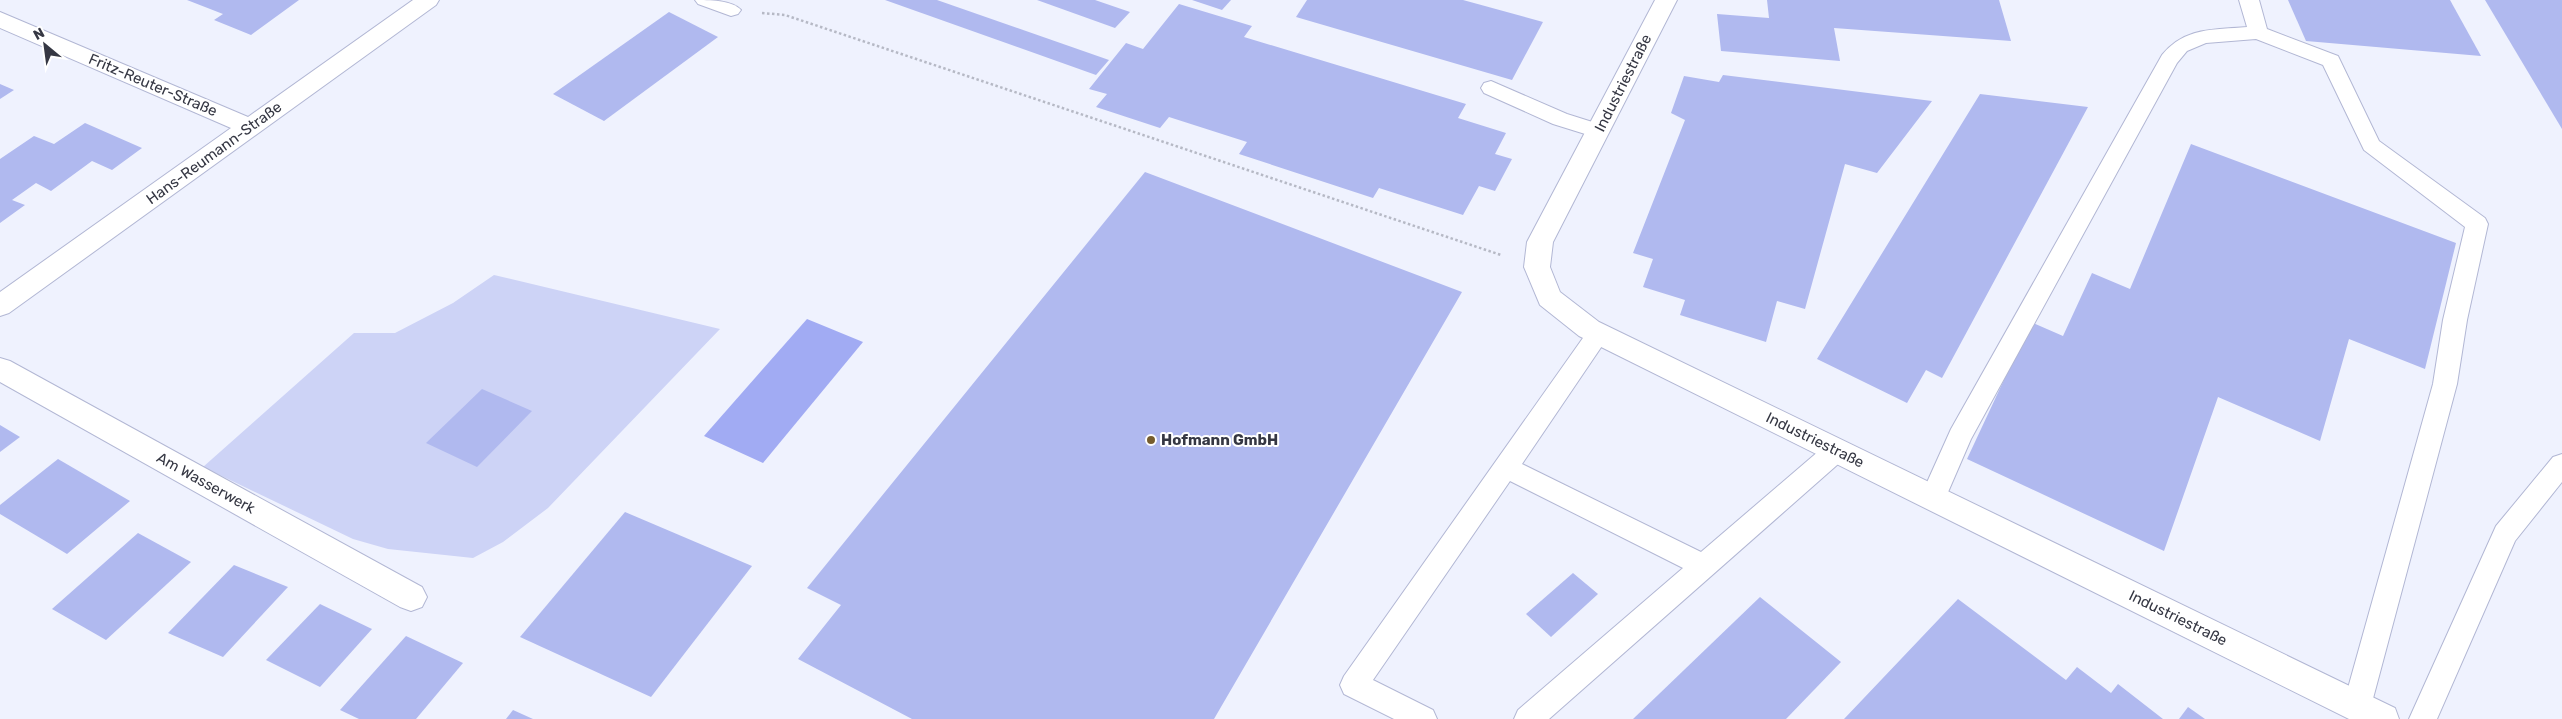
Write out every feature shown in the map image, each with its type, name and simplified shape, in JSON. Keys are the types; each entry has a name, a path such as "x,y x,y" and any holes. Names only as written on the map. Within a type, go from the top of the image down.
{"street":[{"name":"Hans-Reumann-Straße","path":"0,306 428,0"},
{"name":"Industriestraße","path":"1666,0 1540,242 1537,267 1549,298 1598,334 2383,719"},
{"name":"Fritz-Reuter-Straße","path":"0,19 250,127"},
{"name":"Am Wasserwerk","path":"0,369 411,597"}],"lane":[{"path":"705,0 732,10"},
{"path":"2250,0 2258,33"},
{"path":"1933,498 1968,420 2169,60 2180,46 2203,37 2258,33 2331,60 2371,145 2477,224 2455,320 2445,384 2356,706"},
{"path":"1491,88 1560,119 1598,131"},
{"path":"1423,719 1354,685 1598,334"},
{"path":"1528,719 1836,450"},
{"path":"2423,719 2505,534 2562,464"},
{"path":"1505,467 1704,566"}],"path":[{"path":"732,10 785,15 1537,267"}],"shaded area":[{"path":"494,275 720,329 548,508 503,542 473,558 388,549 353,539 203,467 354,333 395,333 453,303"}],"water":[{"path":"807,319 863,342 763,463 704,436"}],"building":[{"path":"187,0 299,0 251,35 214,20 223,14"},
{"path":"885,0 937,0 1109,60 1096,75"},
{"path":"1037,0 1095,0 1130,12 1115,28"},
{"path":"1192,0 1231,0 1222,10"},
{"path":"1307,0 1463,0 1543,22 1512,80 1296,17"},
{"path":"1767,0 1999,0 2011,41 1834,28 1840,61 1721,51 1717,14 1769,18"},
{"path":"2288,0 2450,0 2481,56 2306,41"},
{"path":"2485,0 2562,0 2562,129"},
{"path":"1179,4 1252,26 1244,37 1466,104 1458,118 1506,133 1495,154 1512,159 1495,191 1479,186 1463,215 1379,188 1373,198 1239,154 1247,142 1169,117 1160,128 1096,107 1107,94 1089,89 1126,43 1143,49"},
{"path":"669,12 718,37 604,121 553,94"},
{"path":"1723,75 1932,101 1877,173 1845,164 1805,309 1777,301 1766,342 1680,315 1685,300 1643,287 1653,259 1633,253 1685,120 1671,113 1684,76 1719,82"},
{"path":"0,84 14,90 0,99"},
{"path":"1980,94 2088,107 1942,378 1926,370 1907,403 1817,359"},
{"path":"85,123 142,148 112,170 92,161 51,191 36,183 12,200 25,205 0,223 0,159 34,136 54,144"},
{"path":"2191,144 2456,243 2425,369 2349,339 2320,441 2218,397 2164,551 1967,459 2031,322 2063,336 2092,273 2130,289"},
{"name":"Hofmann GmbH","path":"1145,172 1462,292 1214,719 912,719 798,659 841,605 807,588"},
{"path":"482,389 532,411 477,467 426,443"},
{"path":"0,425 20,437 0,452"},
{"path":"58,459 130,501 67,554 0,514 0,505"},
{"path":"625,512 752,566 651,697 520,637"},
{"path":"138,533 191,562 106,640 52,609"},
{"path":"234,565 288,587 223,657 168,633"},
{"path":"1573,573 1598,594 1551,637 1526,614"},
{"path":"1760,597 1841,662 1786,719 1633,719"},
{"path":"1958,599 2066,680 2077,667 2111,693 2118,684 2163,719 1844,719"},
{"path":"320,604 372,629 320,687 266,660"},
{"path":"406,636 463,663 416,719 359,719 340,710"},
{"path":"2188,707 2205,719 2179,719"},
{"path":"513,710 533,719 506,719"}],"place":[{"name":"Hofmann GmbH","path":"1151,440"}]}
